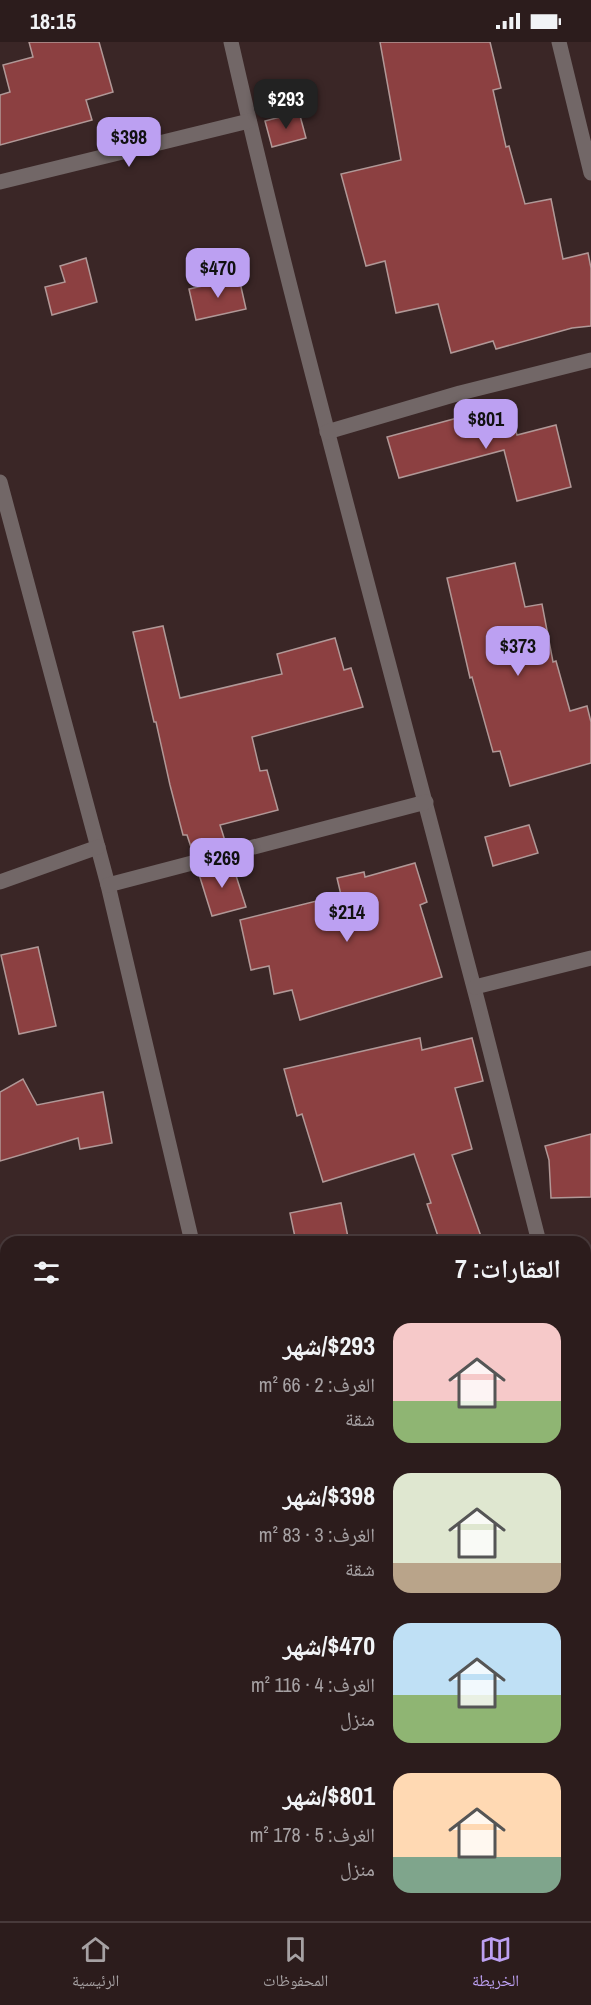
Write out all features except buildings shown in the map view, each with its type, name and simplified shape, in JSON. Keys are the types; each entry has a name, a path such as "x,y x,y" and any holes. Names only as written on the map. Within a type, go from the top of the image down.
{"street":[{"path":"231,42 327,432 475,987 537,1236"},
{"path":"559,42 591,173"},
{"path":"0,182 249,121"},
{"path":"327,432 460,393 591,360"},
{"path":"0,482 4,513 108,885 191,1236"},
{"path":"108,885 426,802"},
{"path":"0,882 98,847"},
{"path":"475,987 591,958"}]}
